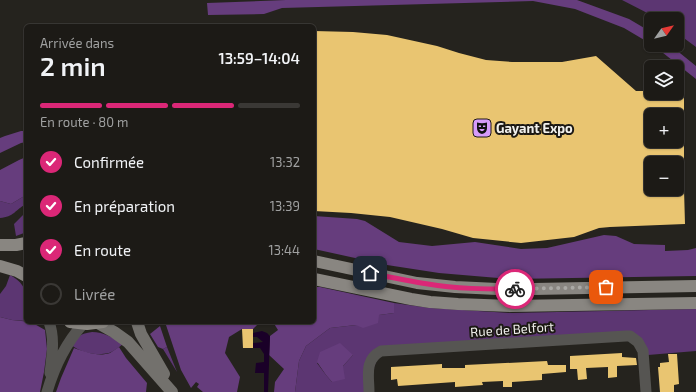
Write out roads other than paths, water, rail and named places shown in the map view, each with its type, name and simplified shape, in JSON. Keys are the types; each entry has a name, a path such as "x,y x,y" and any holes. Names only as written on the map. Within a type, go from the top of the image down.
{"main road":[{"path":"0,245 24,243"},
{"path":"316,262 417,282 455,287 544,289 696,286"},
{"path":"0,266 17,271 24,275"},
{"path":"316,279 411,299 452,304 511,306 696,303"}],"street":[{"path":"48,388 52,341 50,324"},
{"path":"48,388 65,350 83,324"},
{"path":"102,324 128,342 172,392"},
{"path":"138,324 152,355 176,392"},
{"name":"Rue de Belfort","path":"369,392 369,364 374,356 381,351 626,336 630,336 638,342 643,351 646,392"}],"place":[{"name":"Gayant Expo","path":"482,128"}]}
